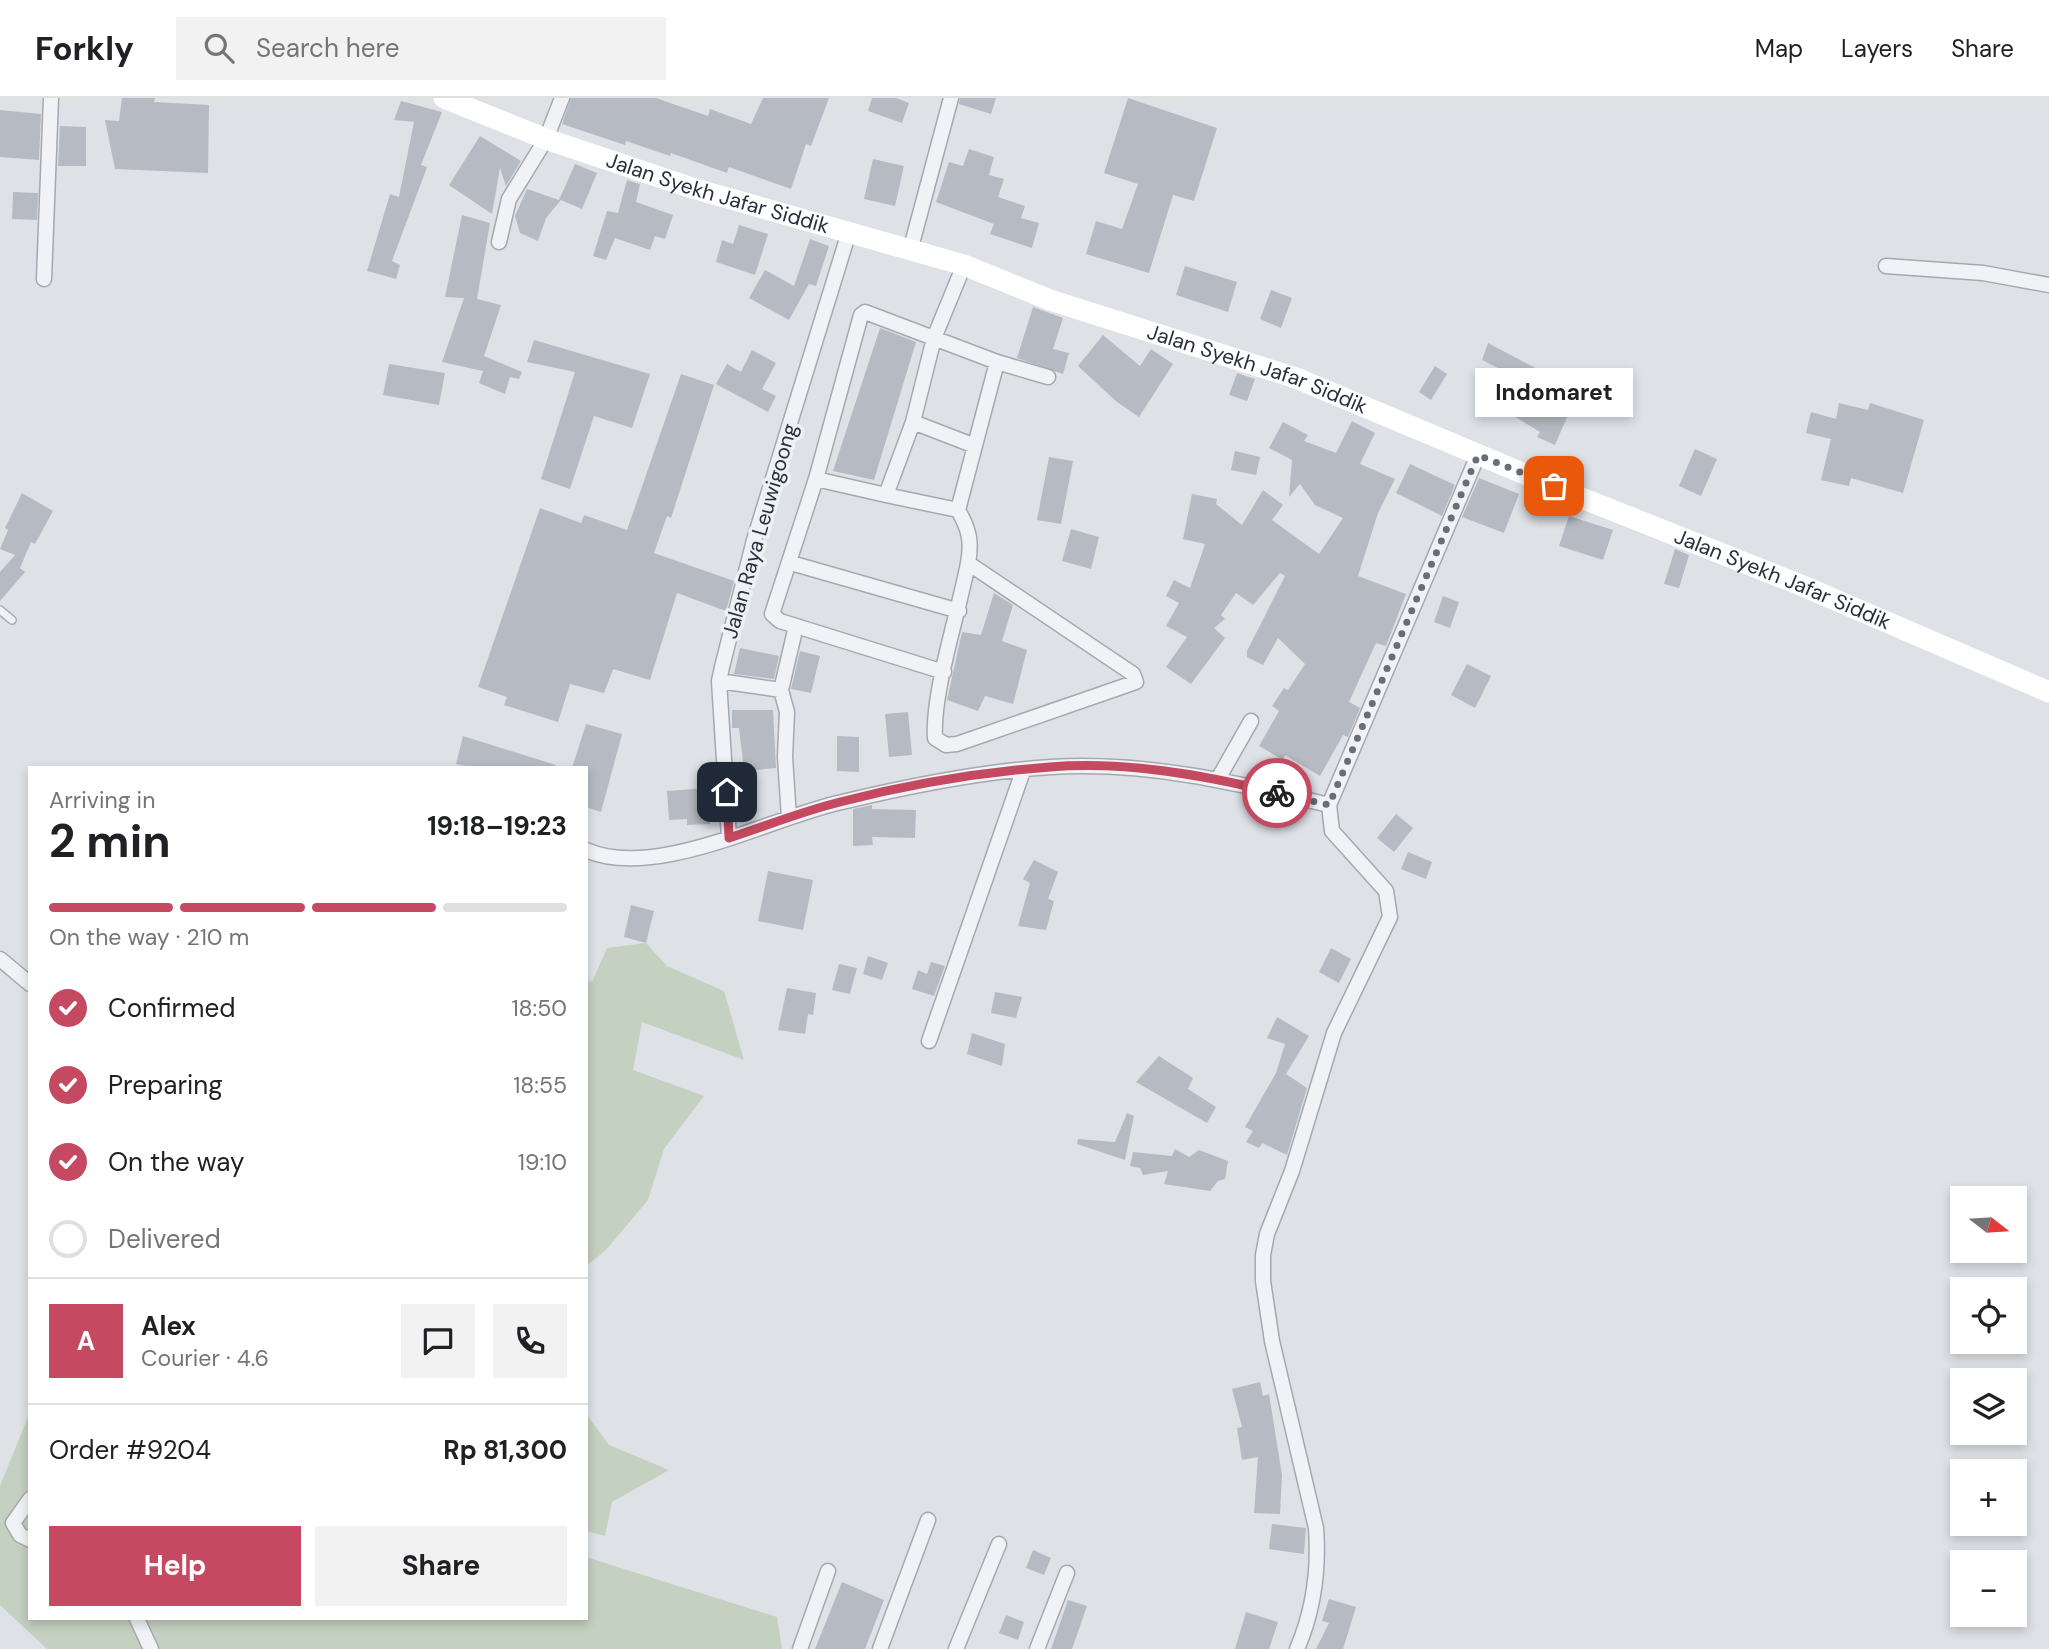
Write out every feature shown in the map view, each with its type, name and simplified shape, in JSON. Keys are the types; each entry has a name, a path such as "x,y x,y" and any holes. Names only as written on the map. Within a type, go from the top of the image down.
{"main road":[{"name":"Jalan Syekh Jafar Siddik","path":"444,98 546,139 692,188 964,265 1050,300 1296,378 1478,455 1803,586 2049,692"}],"street":[{"path":"44,279 51,98"},
{"path":"499,242 509,199 546,139 562,98"},
{"path":"910,251 951,98"},
{"name":"Jalan Raya Leuwigoong","path":"729,838 719,681 754,540 849,232"},
{"path":"886,495 913,422 934,338 964,265"},
{"path":"1886,266 1983,273 2049,285"},
{"path":"944,673 776,619 771,611 791,563 862,313 997,362 1048,377"},
{"path":"968,563 1133,674 1136,682 957,744 946,745 935,738 934,726 968,563 970,533 958,510 997,362"},
{"path":"913,422 975,446"},
{"path":"1297,1649 1311,1604 1317,1550 1316,1528 1272,1341 1262,1280 1263,1255 1334,1033 1390,917 1386,891 1332,831 1329,805 1478,455"},
{"path":"816,479 958,510"},
{"path":"791,563 959,611"},
{"path":"789,818 785,757 787,712 781,690 796,626"},
{"path":"719,681 781,690"},
{"path":"1218,779 1251,721"},
{"path":"588,850 628,860 729,838 840,802 1052,767 1152,769 1218,779 1329,805"},
{"path":"929,1041 1023,771"},
{"path":"0,959 28,982"},
{"path":"28,1502 13,1523 20,1535 28,1539"},
{"path":"880,1649 928,1520"},
{"path":"956,1649 999,1544"},
{"path":"800,1649 828,1571"},
{"path":"1037,1649 1067,1573"},
{"path":"137,1620 151,1649"}],"lane":[{"path":"0,610 12,620"}],"green space":[{"path":"646,943 667,966 724,991 744,1060 642,1022 633,1070 704,1096 664,1149 648,1200 606,1250 588,1264 588,981 592,982 607,948"},
{"path":"28,1417 28,1620 588,1620 588,1558 777,1617 782,1649 47,1649 0,1605 0,1486"},
{"path":"588,1417 609,1445 669,1470 612,1502 605,1536 588,1532"}],"building":[{"path":"122,98 155,98 154,102 209,105 208,173 115,169 105,120 119,121"},
{"path":"571,98 656,98 708,116 710,109 751,124 763,98 829,98 811,146 806,144 791,189 729,167 727,173 671,153 670,156 626,141 625,145 562,124"},
{"path":"872,98 896,98 909,103 902,123 868,111"},
{"path":"960,98 996,98 991,114 959,104"},
{"path":"1128,98 1217,128 1194,201 1173,195 1149,273 1086,254 1096,221 1122,229 1138,184 1104,173"},
{"path":"401,101 442,112 421,165 427,167 392,261 400,265 396,279 367,271 390,194 399,197 414,122 394,120"},
{"path":"0,110 41,114 39,160 0,157"},
{"path":"60,126 86,127 86,166 58,166"},
{"path":"480,136 521,161 506,186 500,168 492,214 449,185"},
{"path":"969,149 994,157 989,175 1004,179 998,197 1025,206 1021,218 1039,223 1032,248 990,234 994,224 936,202 949,162 963,166"},
{"path":"873,159 904,166 895,206 864,199"},
{"path":"575,164 597,173 582,209 561,200 546,218 538,241 520,233 515,216 527,189 559,200"},
{"path":"627,180 640,184 636,202 673,215 665,239 655,236 650,250 615,238 606,260 593,256 607,211 618,213"},
{"path":"13,192 38,193 37,220 12,219"},
{"path":"462,215 490,223 477,299 501,305 484,356 522,372 519,379 510,377 505,394 479,383 483,371 442,362 464,298 445,297"},
{"path":"739,225 768,234 755,275 716,262 722,240 733,244"},
{"path":"810,239 829,246 816,286 809,284 789,320 749,298 765,270 794,286"},
{"path":"1185,266 1237,282 1228,312 1176,295"},
{"path":"1271,290 1292,298 1281,328 1260,319"},
{"path":"1033,307 1063,318 1053,349 1069,353 1063,374 1017,358"},
{"path":"880,328 916,342 874,480 833,471"},
{"path":"1103,335 1140,366 1151,349 1173,364 1139,417 1117,402 1078,366"},
{"path":"534,340 650,374 632,428 594,416 570,489 541,479 575,372 527,362"},
{"path":"1488,343 1545,373 1538,384 1571,408 1555,445 1537,437 1540,432 1496,405 1516,377 1482,360"},
{"path":"752,350 776,363 762,389 776,396 768,412 716,384 727,364 741,372"},
{"path":"389,364 445,373 439,405 383,395"},
{"path":"1435,366 1447,374 1431,400 1419,392"},
{"path":"1237,373 1255,379 1247,401 1229,395"},
{"path":"681,374 714,385 671,518 667,516 654,553 734,581 726,611 677,593 650,680 613,669 604,693 570,684 558,722 504,705 507,697 478,687 540,508 581,523 584,515 627,530"},
{"path":"1839,403 1868,410 1870,403 1924,420 1903,493 1851,478 1849,486 1821,480 1831,439 1806,433 1811,412 1836,419"},
{"path":"1352,421 1375,433 1360,464 1395,479 1378,513 1358,576 1406,594 1386,646 1376,643 1349,702 1360,708 1348,737 1343,735 1320,776 1285,755 1283,760 1259,746 1279,711 1272,706 1284,688 1288,690 1305,664 1278,638 1263,665 1247,657 1247,651 1285,576 1280,573 1253,605 1236,593 1221,615 1225,619 1214,628 1225,638 1191,684 1166,667 1187,637 1166,626 1179,603 1166,596 1174,580 1190,588 1205,544 1183,539 1192,494 1217,499 1216,504 1242,525 1263,490 1283,505 1272,520 1319,554 1343,518 1315,505 1300,484 1289,497 1292,460 1269,448 1283,422 1308,435 1304,441 1336,453"},
{"path":"1695,449 1717,459 1701,496 1679,486"},
{"path":"1235,451 1260,457 1256,475 1231,470"},
{"path":"1049,457 1073,461 1061,524 1037,520"},
{"path":"1410,464 1455,485 1442,516 1396,493"},
{"path":"1479,478 1519,494 1504,533 1462,517"},
{"path":"22,493 53,511 35,544 31,542 20,568 25,572 0,601 0,572 15,555 0,549 8,530 5,528"},
{"path":"1569,516 1613,530 1603,560 1559,546"},
{"path":"1071,529 1099,537 1091,569 1062,561"},
{"path":"1675,549 1689,555 1679,588 1664,584"},
{"path":"994,593 1013,605 1002,641 1027,650 1013,704 985,696 978,711 947,700 962,632 981,635"},
{"path":"1443,596 1459,602 1450,628 1434,622"},
{"path":"740,648 779,656 774,679 734,674"},
{"path":"800,651 820,656 811,693 791,689"},
{"path":"1467,664 1491,676 1475,708 1451,695"},
{"path":"732,710 773,710 776,768 744,771 739,728 732,728"},
{"path":"908,712 912,755 889,757 885,714"},
{"path":"586,724 622,734 601,812 588,808 588,766 573,766"},
{"path":"463,736 556,765 466,766 456,764"},
{"path":"837,736 859,737 859,772 837,771"},
{"path":"708,788 710,824 687,825 687,819 669,820 667,791"},
{"path":"872,805 872,809 916,810 915,838 872,837 873,845 853,846 853,809"},
{"path":"1396,814 1413,828 1394,852 1377,838"},
{"path":"1408,852 1432,862 1426,879 1401,869"},
{"path":"1034,860 1058,872 1048,899 1054,901 1046,930 1018,926 1030,883 1023,879"},
{"path":"768,871 813,880 803,930 758,921"},
{"path":"631,905 654,911 646,943 624,937"},
{"path":"1331,948 1351,959 1339,983 1319,972"},
{"path":"868,956 888,963 882,980 863,974"},
{"path":"931,962 945,966 934,996 912,989 918,970 927,974"},
{"path":"839,964 857,968 850,994 832,990"},
{"path":"787,988 816,993 813,1015 808,1014 805,1034 778,1030"},
{"path":"995,992 1022,997 1016,1018 991,1013"},
{"path":"1277,1017 1309,1036 1286,1074 1307,1088 1287,1155 1262,1143 1259,1148 1246,1142 1253,1131 1245,1127 1276,1073 1285,1044 1267,1038"},
{"path":"972,1033 1005,1044 1002,1066 967,1054"},
{"path":"1159,1056 1193,1078 1188,1089 1216,1107 1207,1123 1136,1082"},
{"path":"1127,1113 1134,1116 1125,1160 1077,1144 1078,1139 1115,1142"},
{"path":"1175,1149 1189,1157 1199,1150 1228,1161 1225,1179 1218,1181 1210,1191 1164,1184 1168,1171 1143,1175 1140,1168 1130,1166 1133,1152 1172,1156"},
{"path":"1260,1382 1263,1396 1269,1394 1282,1475 1280,1514 1254,1513 1258,1457 1242,1460 1237,1428 1242,1427 1232,1389"},
{"path":"1272,1524 1306,1528 1304,1554 1269,1549"},
{"path":"1033,1550 1051,1558 1044,1575 1026,1568"},
{"path":"842,1582 884,1600 865,1649 815,1649"},
{"path":"1329,1599 1356,1607 1343,1649 1316,1649 1329,1623 1322,1621"},
{"path":"1068,1600 1087,1606 1072,1649 1051,1649"},
{"path":"1246,1612 1278,1622 1269,1649 1235,1649"},
{"path":"1006,1615 1024,1622 1018,1640 999,1633"}],"way so far":[{"path":"1277,793 1329,805 1478,455 1554,486"}],"place":[{"name":"Indomaret","path":"1554,486"}],"route":[{"path":"727,792 729,838 840,802 970,778 1052,767 1152,769 1218,779 1277,793"}]}
